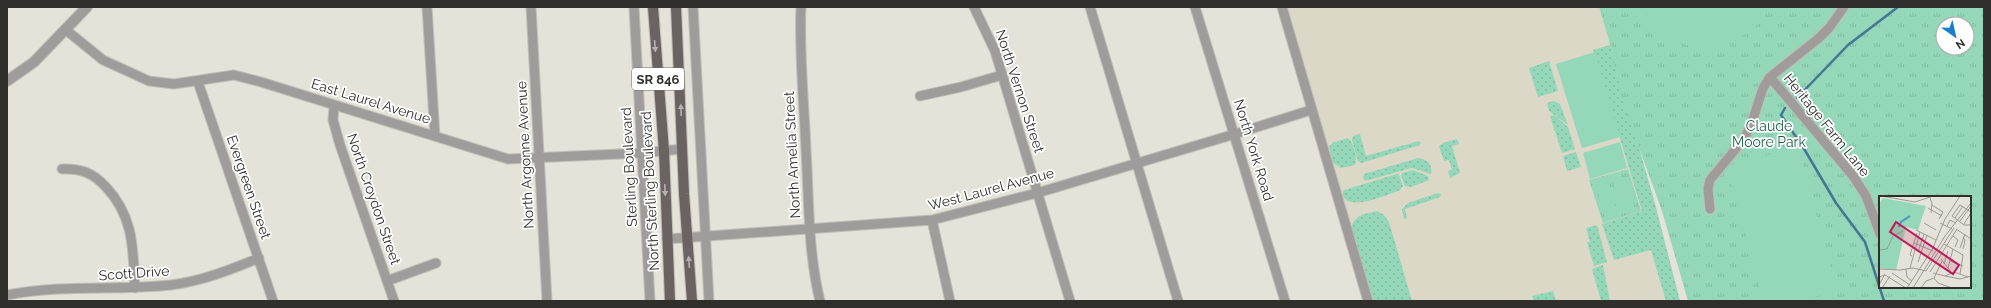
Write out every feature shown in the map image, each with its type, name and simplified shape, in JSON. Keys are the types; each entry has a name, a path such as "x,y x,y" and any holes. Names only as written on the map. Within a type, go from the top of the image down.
{"main road":[{"name":"North Sterling Boulevard","path":"653,7 664,151 670,301"},
{"name":"SR 846","path":"676,7 682,149 692,301"}],"street":[{"path":"7,81 34,62 87,7"},
{"path":"427,7 435,136"},
{"name":"North Argonne Avenue","path":"531,7 547,301"},
{"name":"Sterling Boulevard","path":"634,7 650,301"},
{"path":"693,7 709,301"},
{"name":"North Amelia Street","path":"801,7 802,77 810,229 812,258 820,301"},
{"name":"North Vernon Street","path":"974,7 995,50 1070,301"},
{"path":"1090,7 1178,301"},
{"name":"North York Road","path":"1195,7 1285,301"},
{"path":"1282,7 1368,301"},
{"path":"1710,209 1708,189 1710,180 1744,140 1751,125 1763,88 1770,77 1819,38 1829,28 1844,7"},
{"name":"East Laurel Avenue","path":"66,30 103,60 124,71 149,81 174,84 198,82 213,77 234,75 261,82 508,159 642,153 682,149"},
{"path":"920,96 961,87 1002,75"},
{"name":"Heritage Farm Lane","path":"1770,77 1853,176 1866,196 1879,231"},
{"name":"Evergreen Street","path":"198,82 273,301"},
{"name":"North Croydon Street","path":"334,106 333,120 340,145 394,301"},
{"name":"West Laurel Avenue","path":"667,239 932,220 1037,193 1311,110"},
{"path":"62,169 76,168 88,172 116,197 124,211 129,226 132,244 135,288"},
{"path":"932,220 950,301"},
{"name":"Scott Drive","path":"7,295 47,291 173,285 199,280 230,270 259,258"},
{"path":"387,281 436,263"}],"shaded area":[{"path":"1282,7 1599,7 1610,44 1625,109 1654,199 1680,301 1368,301"}],"green space":[{"name":"Claude Moore Park","path":"1599,7 1984,7 1984,301 1688,301 1662,211 1625,109 1610,44"},
{"path":"1655,7 1748,7 1761,21 1747,33 1732,41 1717,46 1702,48 1687,45 1672,39 1658,30 1644,17"},
{"path":"1610,45 1655,204 1680,301 1666,301 1651,250 1614,260 1602,224 1642,211 1593,50"},
{"path":"1595,52 1620,137 1582,148 1556,64"},
{"path":"1549,61 1558,91 1538,97 1529,68"},
{"path":"1554,101 1560,104 1568,125 1549,111 1547,103"},
{"path":"1554,115 1568,127 1575,149 1562,153 1550,116"},
{"path":"1360,134 1366,156 1419,141 1421,143 1420,145 1361,163 1358,161 1352,140 1353,136"},
{"path":"1348,138 1352,143 1356,162 1355,165 1341,168 1333,163 1329,147 1332,143"},
{"path":"1457,139 1459,144 1452,146 1460,173 1450,178 1448,171 1452,170 1449,160 1444,161 1439,146 1443,143"},
{"path":"1620,142 1627,168 1590,179 1583,153"},
{"path":"1798,147 1837,291 1798,301 1763,301 1727,166"},
{"path":"1576,152 1581,167 1567,171 1563,156"},
{"path":"1418,158 1429,163 1431,167 1431,174 1412,168 1365,181 1363,178 1364,174"},
{"path":"1628,169 1641,211 1603,223 1589,180"},
{"path":"1413,170 1428,176 1429,180 1411,187 1405,186 1401,175 1402,173"},
{"path":"1397,174 1399,175 1403,186 1400,190 1369,201 1360,202 1346,200 1342,195 1344,190"},
{"path":"1626,178 1635,205 1622,209 1613,182"},
{"path":"1608,183 1617,210 1605,214 1596,187"},
{"path":"1438,193 1441,194 1440,197 1405,209 1407,218 1404,219 1402,209 1408,203"},
{"path":"1377,211 1384,215 1389,222 1412,301 1373,301 1351,227 1355,219 1358,217"},
{"path":"1597,225 1607,262 1594,266 1587,242 1590,242 1586,228"},
{"path":"1603,265 1610,301 1601,301 1592,269"},
{"path":"1553,291 1556,301 1534,301 1532,296"}],"waterway":[{"path":"1797,98 1848,45 1898,7"},
{"path":"1785,108 1781,115 1803,147 1836,203 1865,242 1879,285"},
{"path":"1880,288 1884,301"}]}
